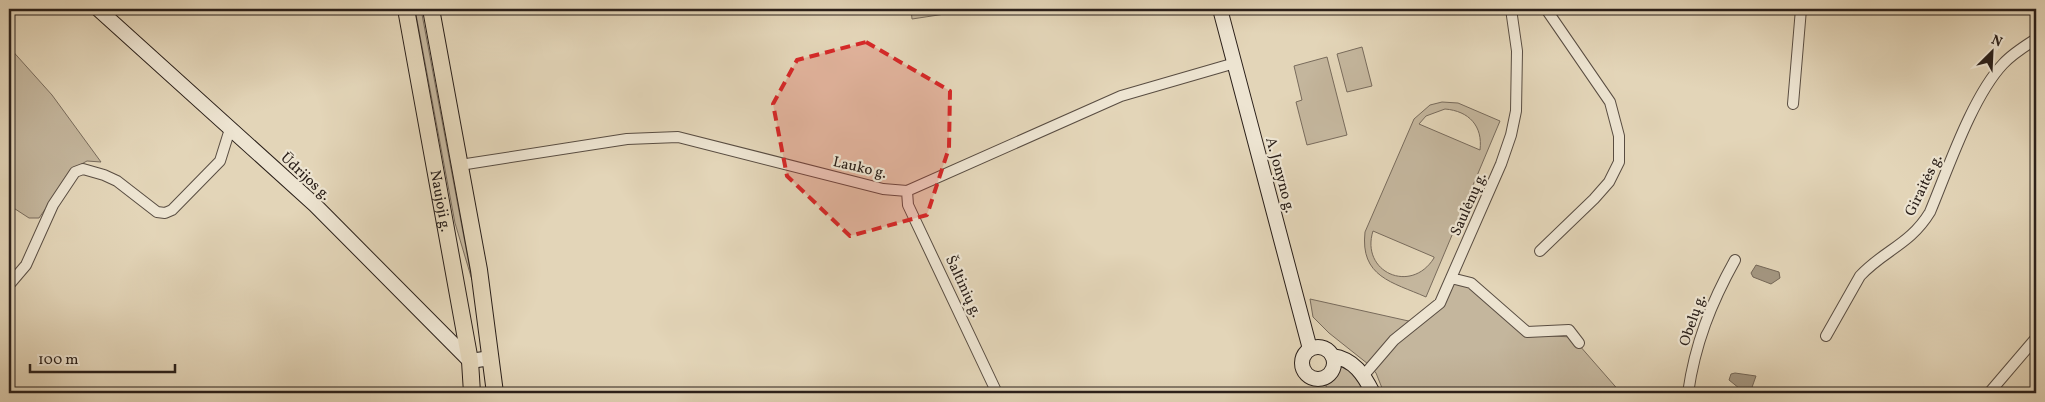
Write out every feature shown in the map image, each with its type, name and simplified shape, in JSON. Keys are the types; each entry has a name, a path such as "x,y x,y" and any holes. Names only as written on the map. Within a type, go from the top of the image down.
{"main road":[{"name":"Ūdrijos g.","path":"98,9 315,205 470,361"},
{"name":"Naujoji g.","path":"406,9 470,361 472,393"},
{"name":"Naujoji g.","path":"431,9 479,270 495,393"},
{"name":"A. Jonyno g.","path":"1220,9 1310,349"},
{"path":"1332,356 1332,370 1326,377 1317,379 1307,375 1302,366 1303,356 1310,349 1320,347 1332,356 1340,357 1352,364 1364,375 1373,393"},
{"path":"470,361 491,358"},
{"path":"1317,379 1320,393"}],"street":[{"name":"Saulėnų g.","path":"1364,375 1394,340 1440,303 1501,164 1511,135 1518,84 1517,51 1512,9"},
{"path":"1540,251 1594,199 1609,182 1619,162 1619,136 1610,102 1546,9"},
{"path":"1793,104 1801,9"},
{"name":"Giraitės g.","path":"1826,336 1860,276 1867,268 1910,238 1922,225 1930,212 1968,122 1990,83 2003,64 2036,39"},
{"path":"907,191 1121,96 1235,63"},
{"path":"9,285 26,265 54,204 75,172 83,169 104,175 117,181 157,212 165,213 172,210 214,169 220,161 230,129"},
{"name":"Lauko g.","path":"460,165 626,139 678,137 883,188 907,191"},
{"name":"Šaltinių g.","path":"907,191 908,205 997,393"},
{"name":"Obelų g.","path":"1688,393 1700,337 1714,298 1735,260"},
{"path":"1451,278 1471,283 1527,332 1569,330 1579,343"},
{"path":"1989,393 2036,338"}],"highlighted area":[{"path":"866,42 950,91 949,148 927,215 850,236 787,176 773,104 797,60"}],"shaded area":[{"path":"415,9 421,9 472,280 455,223"},
{"path":"911,9 944,9 945,14 912,19"},
{"path":"9,47 52,95 101,162 87,161 74,168 39,218 29,218 9,205"},
{"path":"1362,47 1372,86 1347,92 1337,54"},
{"path":"1327,57 1347,135 1307,145 1296,102 1302,100 1294,66"},
{"path":"1442,102 1458,103 1500,121 1426,297 1390,282 1373,268 1365,247 1365,232 1414,119 1430,105","holes":["1445,109 1454,110 1473,121 1479,134 1480,150 1419,124 1426,116","1373,231 1434,257 1434,258 1424,269 1413,275 1401,277 1390,274 1374,258 1371,245"]},
{"path":"1756,265 1779,272 1780,278 1771,284 1753,277 1751,273"},
{"path":"1459,283 1469,287 1532,335 1572,337 1621,393 1384,393 1376,373 1368,364 1329,333 1313,317 1310,299 1422,324 1444,304 1453,285"},
{"path":"1338,364 1347,368 1355,376 1362,384 1366,393 1328,393 1323,375 1326,368"},
{"path":"1731,374 1756,376 1750,393 1745,393 1729,380"}]}
